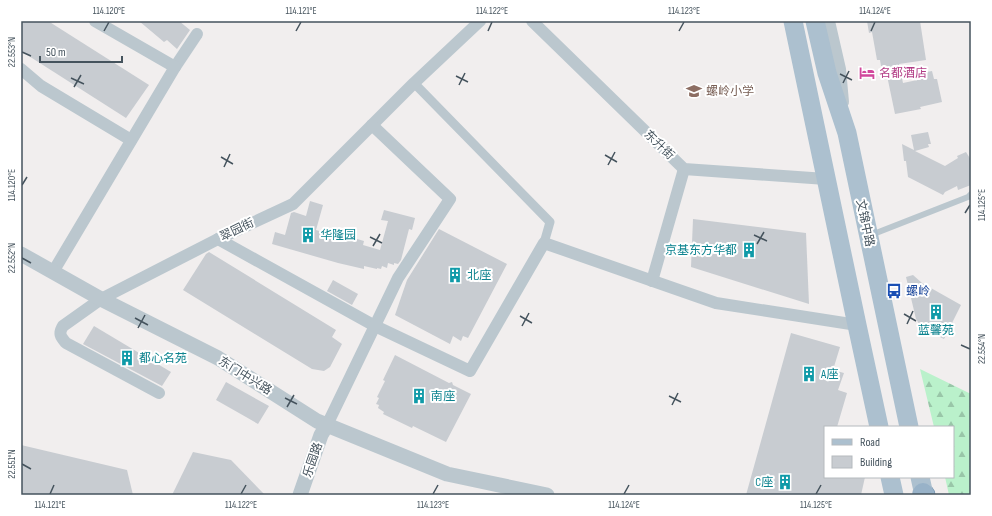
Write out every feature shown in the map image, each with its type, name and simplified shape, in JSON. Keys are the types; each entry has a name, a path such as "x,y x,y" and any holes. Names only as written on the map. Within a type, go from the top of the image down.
{"main road":[{"path":"793,21 879,426"},
{"name":"文锦中路","path":"815,21 827,73 847,133 909,426"},
{"path":"890,478 894,495"}],"street":[{"path":"95,21 175,67"},
{"name":"翠园街","path":"159,393 66,343 61,337 60,331 63,326 101,299 218,239 293,204 414,82 480,21"},
{"name":"东升街","path":"532,21 684,169 826,179"},
{"path":"829,21 840,69 847,133"},
{"path":"52,272 175,67 197,34"},
{"path":"21,69 41,86 131,140"},
{"path":"218,239 375,326 470,371 544,243 550,222 414,82"},
{"path":"326,425 398,278 450,199 372,125"},
{"path":"652,281 684,169"},
{"path":"544,243 716,303 857,325"},
{"name":"东门中兴路","path":"21,254 101,299 218,358 317,421 447,474 547,495"},
{"name":"乐园路","path":"300,495 321,434 326,425"}],"lane":[{"path":"868,236 968,197 971,194"}],"green space":[{"path":"920,369 971,394 971,495 949,495 945,478 954,478 954,426 934,426"}],"building":[{"path":"21,21 48,21 149,85 126,118 21,51"},
{"path":"139,21 179,21 190,30 177,49 167,40 164,42"},
{"path":"867,21 920,21 926,60 899,64 903,83 922,79 921,73 932,71 934,79 937,79 942,102 920,107 921,109 895,114 885,66 881,66 880,60 877,60 872,32 869,33"},
{"path":"928,132 931,144 928,144 929,147 915,151 945,166 958,158 957,156 966,152 971,160 971,185 958,190 957,186 945,192 943,195 908,177 902,144 914,150 911,135"},
{"name":"华隆园","path":"310,201 323,205 316,230 333,235 333,232 364,241 363,245 380,250 388,221 381,220 384,210 415,218 412,230 409,229 401,260 398,264 394,263 394,265 388,263 387,268 382,266 381,269 377,269 364,266 364,269 272,244 275,232 285,235 291,213 294,212 306,216"},
{"name":"京基东方华都","path":"693,219 806,233 809,304 691,267"},
{"path":"439,229 507,264 468,338 463,336 461,341 453,336 450,344 395,315 407,280"},
{"path":"209,252 336,330 332,337 342,344 330,367 324,371 312,369 183,290 206,254"},
{"name":"蓝馨苑","path":"913,275 922,283 961,305 944,339 922,328 916,319 906,277"},
{"path":"333,280 358,294 352,305 327,291"},
{"name":"都心名苑","path":"94,326 171,372 162,386 83,344"},
{"path":"791,333 840,347 833,370 844,373 838,390 847,393 837,426 824,426 824,478 865,478 861,495 746,495"},
{"path":"395,355 449,383 452,382 453,385 471,394 446,442 413,426 412,428 383,414 384,412 378,408 379,405 376,404 379,398 377,397"},
{"path":"226,382 269,406 258,424 216,400"},
{"path":"21,445 127,470 133,495 21,495"},
{"path":"193,452 231,460 265,495 172,495"}],"place":[{"name":"名都酒店","path":"867,73"},
{"name":"螺岭小学","path":"694,91"},
{"name":"华隆园","path":"308,235"},
{"name":"京基东方华都","path":"749,250"},
{"name":"北座","path":"455,275"},
{"name":"螺岭","path":"894,291"},
{"name":"蓝馨苑","path":"936,312"},
{"name":"都心名苑","path":"127,358"},
{"name":"A座","path":"809,374"},
{"name":"南座","path":"419,396"},
{"name":"C座","path":"785,482"}]}
